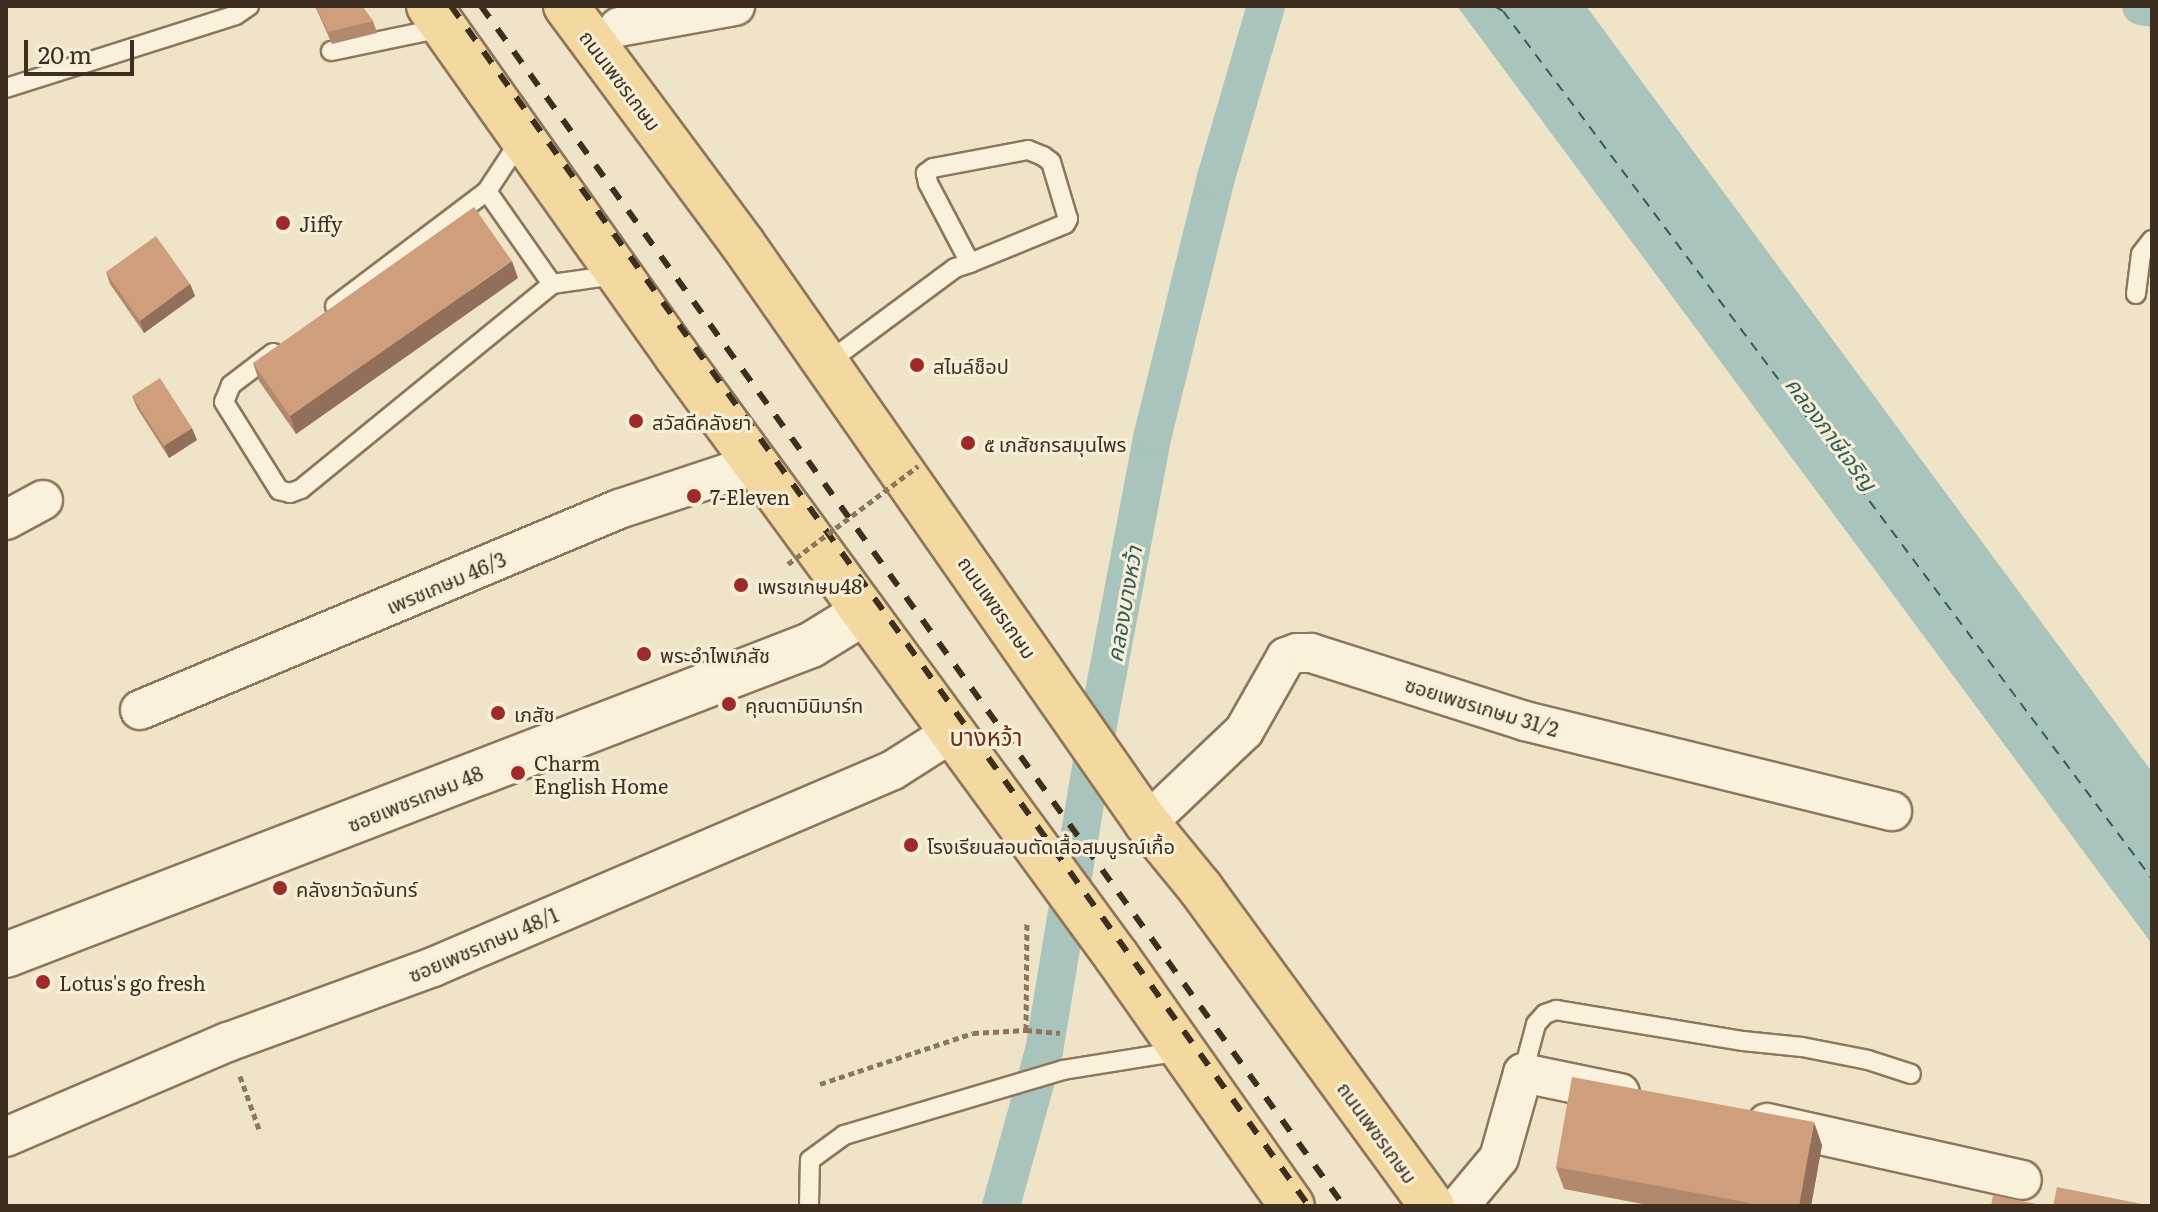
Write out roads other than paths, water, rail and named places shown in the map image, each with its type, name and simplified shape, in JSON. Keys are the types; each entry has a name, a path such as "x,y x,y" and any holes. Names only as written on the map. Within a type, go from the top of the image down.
{"main road":[{"name":"ถนนเพชรเกษม","path":"566,6 827,363 1147,823 1201,889 1432,1206"},
{"path":"437,17 755,464 1117,957 1292,1206"}],"street":[{"path":"619,27 735,6"},
{"name":"เพรชเกษม 46/3","path":"140,710 619,509 755,464"},
{"path":"6,520 43,500"},
{"name":"ซอยเพชรเกษม 48","path":"6,955 811,645 863,613"},
{"name":"ซอยเพชรเกษม 31/2","path":"1147,823 1244,731 1286,657 1297,653 1311,653 1525,721 1892,811"},
{"name":"ซอยเพชรเกษม 48/1","path":"6,1137 228,1042 433,967 893,770 951,733"},
{"path":"1459,1206 1499,1158 1523,1073 1657,1101"},
{"path":"1733,1116 2022,1180"}],"lane":[{"path":"6,88 236,15 249,6"},
{"path":"331,51 437,17"},
{"path":"316,320 487,191 523,137"},
{"path":"827,363 955,268 970,263 1065,224 1068,219 1051,162 1043,156 1028,150 933,168 926,173 928,183 970,263"},
{"path":"487,191 552,284"},
{"path":"2136,294 2141,254 2152,240"},
{"path":"292,339 231,385 224,402 279,490 290,493 301,489 552,284 619,274"},
{"path":"1523,1073 1536,1024 1545,1014 1556,1010 1743,1041 1802,1047 1868,1060 1911,1074"},
{"path":"809,1206 810,1160 844,1135 1063,1070 1182,1051"}],"water":[{"name":"คลองภาษีเจริญ","path":"1457,6 1586,6 2152,772 2152,944"}],"waterway":[{"name":"คลองบางหว้า","path":"1001,1206 1044,1051 1099,719 1153,434 1216,178 1266,6"},
{"path":"2141,6 2152,8"}],"railway":[{"path":"451,6 1309,1206"},
{"path":"481,6 1344,1206"}],"place":[{"name":"Jiffy","path":"283,223"},
{"name":"สไมล์ช็อป","path":"917,365"},
{"name":"สวัสดีคลังยา","path":"636,421"},
{"name":"๕ เภสัชกรสมุนไพร","path":"968,443"},
{"name":"7-Eleven","path":"694,496"},
{"name":"เพรชเกษม48","path":"741,585"},
{"name":"พระอำไพเภสัช","path":"644,654"},
{"name":"คุณตามินิมาร์ท","path":"729,704"},
{"name":"เภสัช","path":"498,713"},
{"name":"Charm English Home","path":"518,773"},
{"name":"โรงเรียนสอนตัดเสื้อสมบูรณ์เกื้อ","path":"911,845"},
{"name":"คลังยาวัดจันทร์","path":"280,888"},
{"name":"Lotus's go fresh","path":"43,982"}],"district":[{"name":"บางหว้า","path":"986,736"}]}
